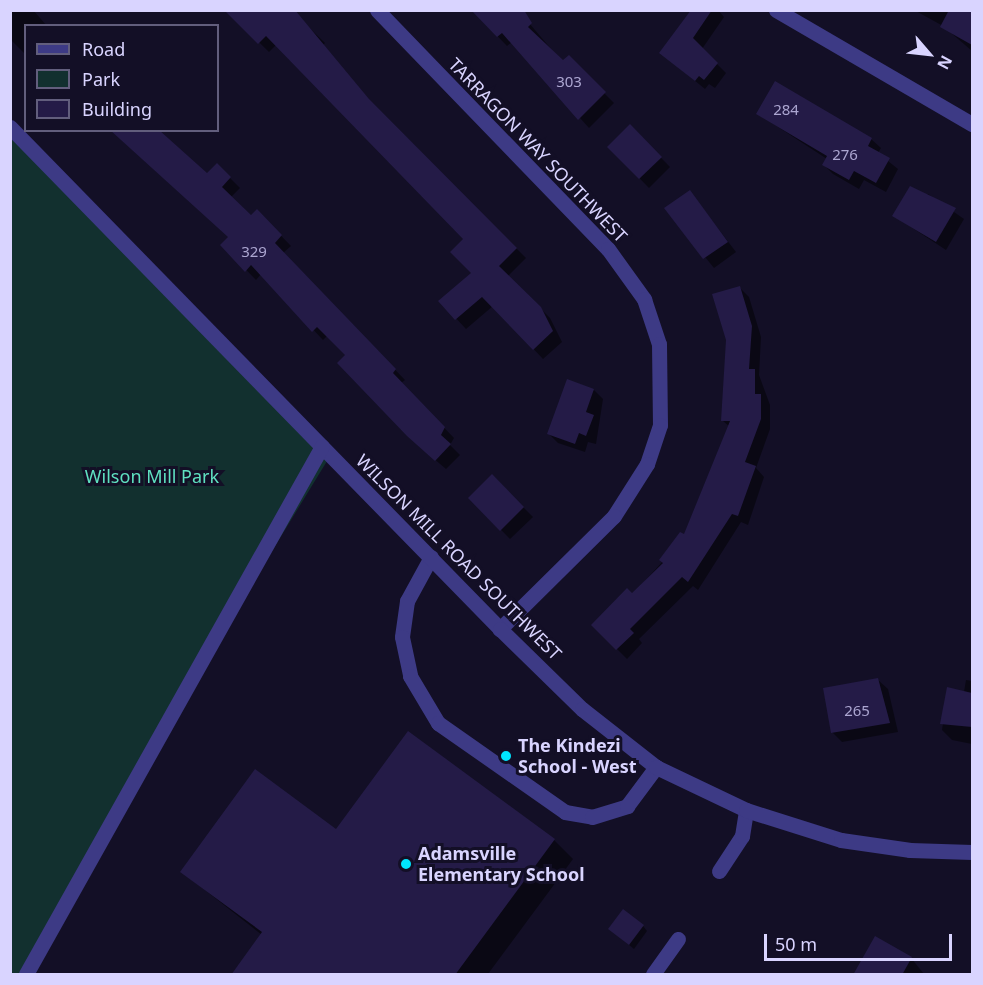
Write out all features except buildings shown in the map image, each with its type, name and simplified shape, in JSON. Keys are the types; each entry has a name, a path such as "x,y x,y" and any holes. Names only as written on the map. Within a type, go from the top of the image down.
{"street":[{"name":"TARRAGON WAY SOUTHWEST","path":"377,10 608,249 644,299 659,344 660,425 647,464 614,516 500,628"},
{"path":"776,10 972,124"},
{"name":"WILSON MILL ROAD SOUTHWEST","path":"10,127 582,710 656,767 746,810 841,840 909,850 972,852"},
{"path":"26,975 322,446"},
{"path":"431,557 407,601 402,638 410,676 438,723 565,813 592,817 627,806 656,767"},
{"path":"719,871 742,836 746,810"},
{"path":"653,975 678,939"}],"green space":[{"name":"Wilson Mill Park","path":"10,134 332,453 111,814 25,974 10,974"}],"place":[{"name":"The Kindezi School - West","path":"506,756"},
{"name":"Adamsville Elementary School","path":"406,864"}]}
